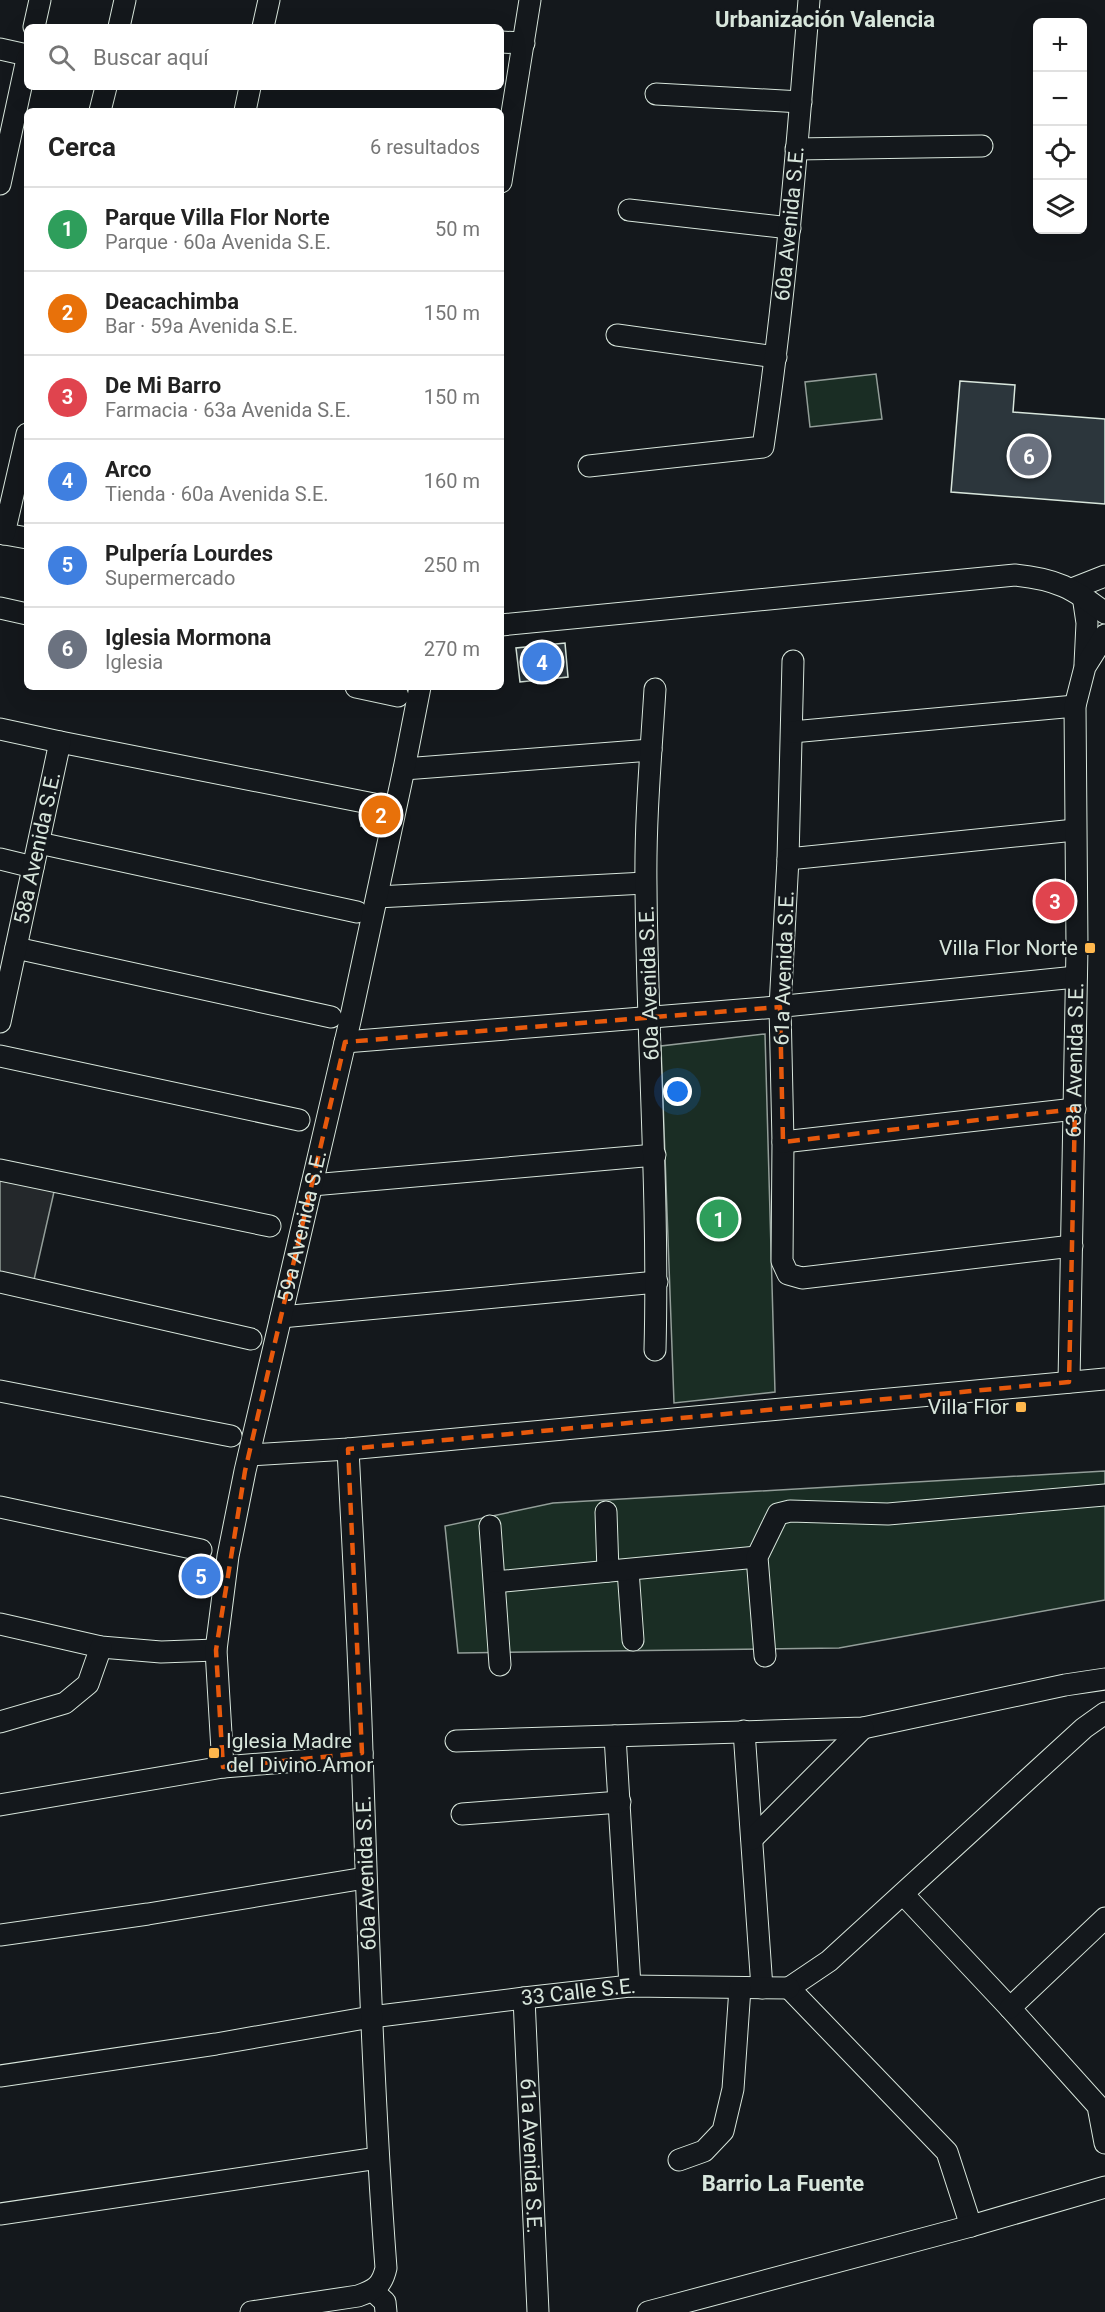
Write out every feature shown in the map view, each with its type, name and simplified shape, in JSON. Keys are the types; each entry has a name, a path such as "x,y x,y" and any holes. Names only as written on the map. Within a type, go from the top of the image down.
{"street":[{"path":"35,24 40,0"},
{"path":"120,24 125,0"},
{"path":"264,24 269,0"},
{"path":"504,164 530,0"},
{"name":"60a Avenida S.E.","path":"590,466 763,447 776,357 790,228 809,0"},
{"path":"504,42 524,43"},
{"path":"0,49 24,56"},
{"path":"0,184 2,162 24,70"},
{"path":"101,108 105,90"},
{"path":"246,108 249,90"},
{"path":"656,94 801,102"},
{"path":"796,149 982,146"},
{"path":"629,210 790,228"},
{"path":"617,335 776,357"},
{"path":"24,446 2,533 24,537"},
{"path":"504,625 1015,574 1042,577 1078,593 1105,613"},
{"path":"1078,593 1105,576"},
{"path":"1078,593 1087,623 1085,667"},
{"path":"0,608 24,613"},
{"name":"63a Avenida S.E.","path":"1069,1382 1077,977 1075,706 1085,667 1105,635"},
{"name":"61a Avenida S.E.","path":"793,661 788,859 780,1006 783,1142 782,1261 788,1274 802,1278 1072,1245"},
{"name":"60a Avenida S.E.","path":"655,689 645,883 655,1155 657,1282 655,1350"},
{"path":"370,690 398,696"},
{"name":"59a Avenida S.E.","path":"223,1767 216,1650 222,1588 249,1455 377,897 419,690"},
{"path":"792,732 1075,706"},
{"path":"0,729 374,804"},
{"name":"58a Avenida S.E.","path":"0,1022 60,742"},
{"path":"404,769 651,750"},
{"path":"788,859 1075,830"},
{"path":"39,843 357,912"},
{"path":"0,859 33,867"},
{"path":"377,897 645,883"},
{"path":"16,948 331,1017"},
{"path":"345,1042 649,1018 1077,977"},
{"path":"0,1056 299,1120"},
{"path":"783,1142 1075,1109"},
{"path":"312,1185 655,1155"},
{"path":"0,1170 270,1226"},
{"path":"0,1282 251,1339"},
{"path":"281,1317 657,1282"},
{"path":"249,1455 348,1449 1105,1379"},
{"path":"0,1391 231,1436"},
{"name":"60a Avenida S.E.","path":"348,1449 371,2017 386,2268 383,2282 373,2291"},
{"path":"765,1656 757,1557 778,1514 790,1511 888,1514 1105,1495"},
{"path":"0,1507 201,1550"},
{"path":"606,1512 633,1640"},
{"path":"490,1526 500,1665"},
{"path":"495,1582 757,1557"},
{"path":"0,1624 101,1647 161,1652 216,1650"},
{"path":"0,1722 65,1703 88,1684 101,1647"},
{"path":"456,1741 863,1728 1065,1685 1105,1679"},
{"path":"971,2226 947,2152 789,1988 829,1961 1084,1728 1104,1718"},
{"path":"752,1839 863,1728"},
{"path":"744,1731 762,1988"},
{"path":"615,1737 630,1986"},
{"path":"0,1805 223,1767 337,1758 362,1753"},
{"path":"462,1814 620,1802"},
{"path":"0,1935 160,1912 365,1878"},
{"path":"903,1894 1101,2103 1105,2139"},
{"path":"1010,2008 1105,1918"},
{"name":"33 Calle S.E.","path":"0,2076 216,2044 371,2017 630,1986 789,1988"},
{"path":"679,2160 704,2151 723,2131 733,2089 740,1988"},
{"name":"61a Avenida S.E.","path":"524,1998 538,2312"},
{"path":"0,2214 378,2158"},
{"path":"648,2312 971,2226 1105,2187"},
{"path":"251,2312 358,2296 373,2291 385,2302 386,2312"}],"highlighted area":[{"path":"780,1007 783,1142 1075,1109 1069,1382 348,1449 362,1753 223,1767 216,1650 245,1471 345,1042"}],"green space":[{"path":"876,374 882,419 810,427 805,382"},
{"path":"765,1034 775,1392 674,1403 661,1046"},
{"path":"1105,1471 1105,1600 839,1648 458,1653 445,1526 553,1503"}],"shaded area":[{"path":"0,1170 56,1183 33,1284 0,1276"}],"building":[{"path":"960,381 1015,385 1013,412 1105,419 1105,504 951,492"},
{"path":"565,643 568,677 520,682 516,648"},
{"path":"367,807 388,812 383,830 361,826"},
{"path":"197,1557 214,1562 205,1596 188,1591"}],"place":[{"name":"Iglesia Mormona","path":"1029,456"},
{"name":"Arco","path":"542,662"},
{"name":"Deacachimba","path":"381,815"},
{"name":"De Mi Barro","path":"1055,901"},
{"name":"Villa Flor Norte","path":"1090,948"},
{"name":"Parque Villa Flor Norte","path":"719,1219"},
{"name":"Villa Flor","path":"1021,1407"},
{"name":"Pulpería Lourdes","path":"201,1576"},
{"name":"Iglesia Madre del Divino Amor","path":"214,1753"}],"district":[{"name":"Urbanización Valencia","path":"825,19"},
{"name":"Barrio La Fuente","path":"783,2183"}]}
